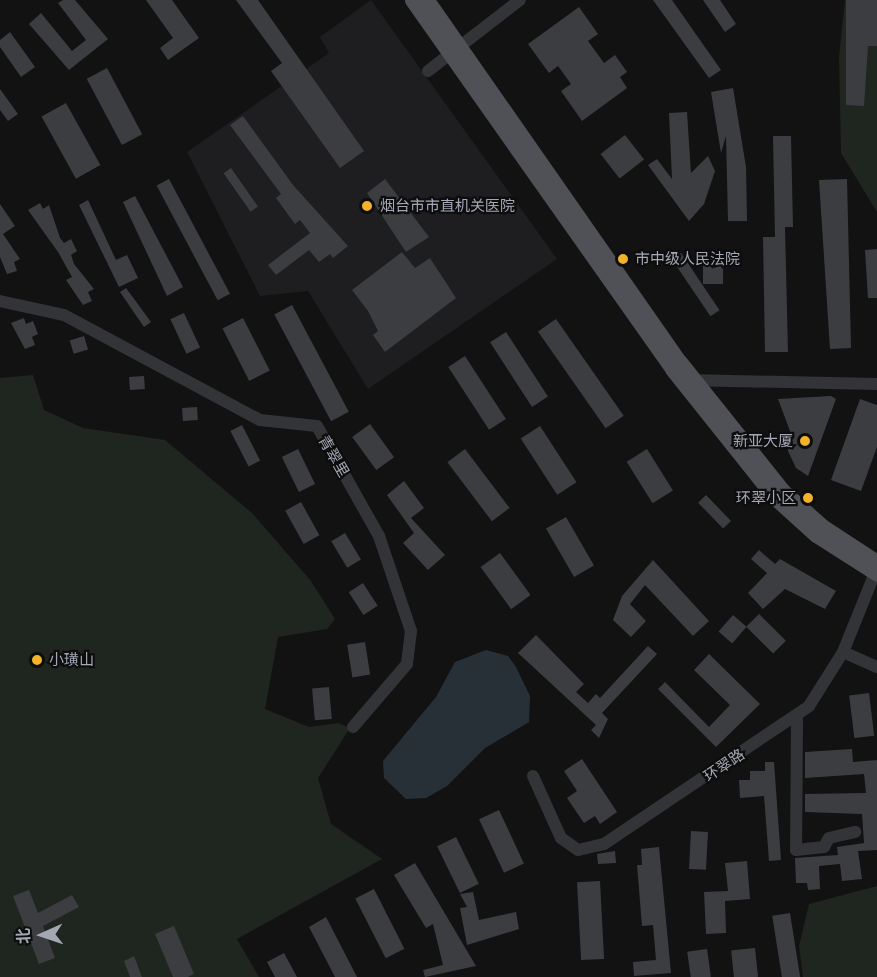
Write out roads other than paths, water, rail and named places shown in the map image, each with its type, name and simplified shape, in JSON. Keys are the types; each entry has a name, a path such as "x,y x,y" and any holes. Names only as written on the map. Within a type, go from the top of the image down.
{"main road":[{"path":"412,0 454,47"},
{"path":"427,0 454,47 687,379 802,510 876,569"}],"street":[{"path":"428,71 454,47 520,0"},
{"name":"青翠里","path":"0,301 64,315 260,420 317,426 379,536 411,631 407,664 353,727"},
{"path":"687,379 877,384"},
{"name":"环翠路","path":"533,776 561,838 578,850 604,844 797,717 828,683 876,569"},
{"path":"843,652 877,667"},
{"path":"797,717 796,850 824,847 829,838 855,832"}],"place":[{"name":"烟台市市直机关医院","path":"367,206"},
{"name":"市中级人民法院","path":"623,259"},
{"name":"新亚大厦","path":"805,441"},
{"name":"环翠小区","path":"808,498"},
{"name":"小璜山","path":"37,660"}]}
